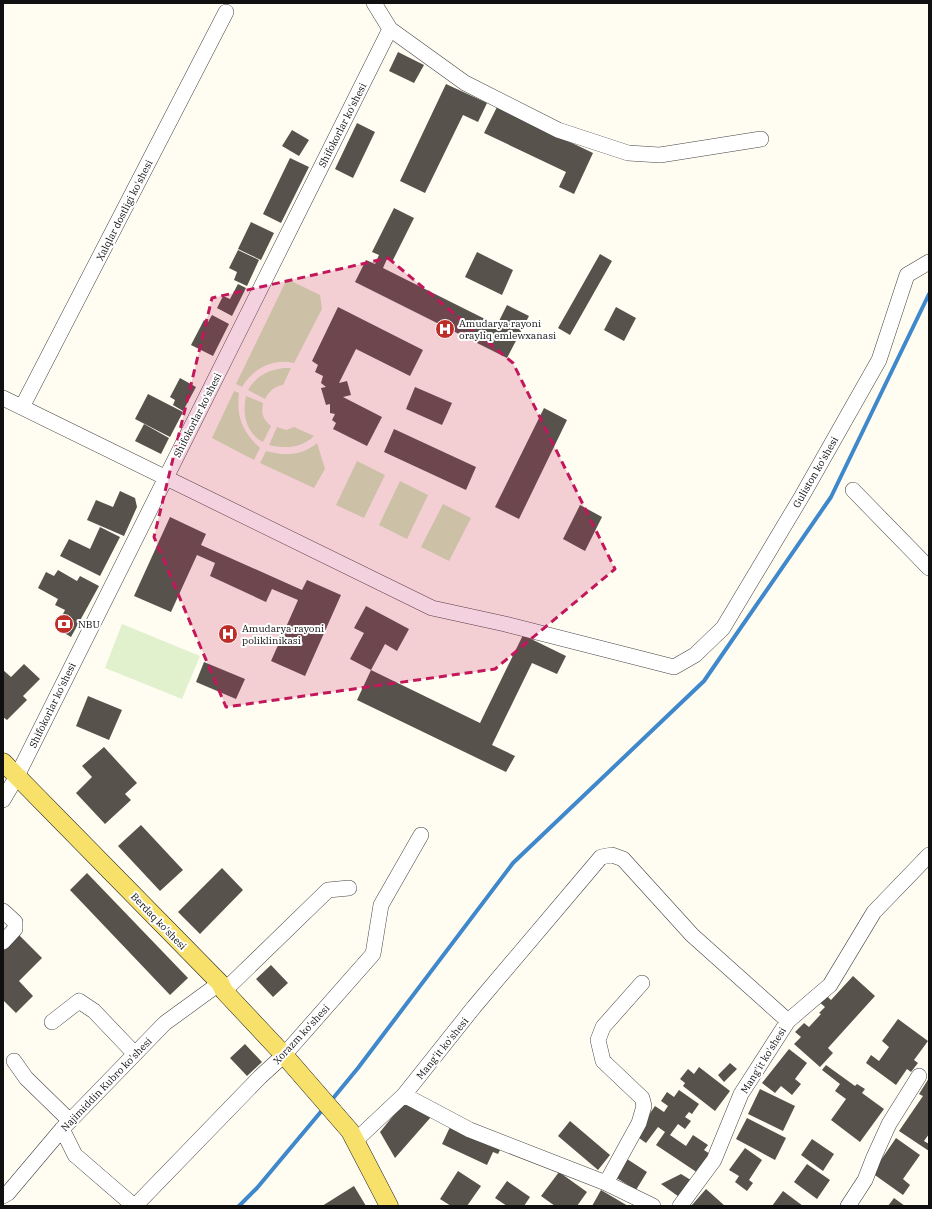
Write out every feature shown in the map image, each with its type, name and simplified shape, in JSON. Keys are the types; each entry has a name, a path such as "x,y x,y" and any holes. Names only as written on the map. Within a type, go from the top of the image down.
{"main road":[{"name":"Berdaq ko'shesi","path":"3,762 222,987 284,1054 352,1136"},
{"path":"352,1136 389,1206"}],"street":[{"path":"374,3 390,29 465,83 558,130 628,154 660,155 761,139"},
{"name":"Xalqlar dostligi ko'shesi","path":"22,407 226,12"},
{"name":"Shifokorlar ko'shesi","path":"3,800 17,776 390,29"},
{"name":"Guliston ko'shesi","path":"165,478 432,608 505,624 674,667 694,655 723,628 802,496 879,360 907,275 929,262"},
{"path":"3,398 165,478"},
{"path":"853,490 929,568"},
{"name":"Xorazm ko'shesi","path":"135,1206 284,1054 373,954 381,905 421,835"},
{"name":"Mang'it ko'shesi","path":"352,1136 404,1095 474,1007 601,857 612,855 623,858 692,935 788,1021"},
{"name":"Mang'it ko'shesi","path":"680,1206 714,1160 741,1094 788,1021 830,985 874,912 929,855"},
{"name":"Najimiddin Kubro ko'shesi","path":"5,1191 66,1125 165,1023 222,987 328,890 349,888"},
{"path":"3,910 15,922 15,929 3,942"},
{"path":"606,1183 639,1123 644,1106 642,1098 603,1060 598,1040 603,1027 642,983"},
{"path":"52,1022 79,1001 94,1011 135,1054"},
{"path":"14,1061 26,1078 66,1125 75,1155 135,1206"},
{"path":"848,1206 865,1180 889,1124 919,1076"},
{"path":"404,1095 470,1130 606,1183 653,1206"}],"highlighted area":[{"path":"388,258 513,363 615,569 495,669 226,707 154,537 212,298"}],"green space":[{"path":"287,279 320,295 322,309 294,363 278,362 264,366 257,370 242,387 236,384"},
{"path":"284,368 291,368 283,385 272,390 265,399 248,390 251,385 263,374"},
{"path":"234,391 239,393 238,402 242,424 249,436 260,448 254,460 212,438"},
{"path":"246,396 263,403 263,416 271,426 263,442 253,434 249,428 245,416"},
{"path":"277,427 286,430 294,427 314,436 299,445 281,447 269,445"},
{"path":"317,443 325,469 314,488 260,463 266,451 280,454 293,454 299,453"},
{"path":"357,461 385,475 364,518 336,505"},
{"path":"400,481 428,495 407,539 379,525"},
{"path":"443,504 471,518 449,561 421,547"},
{"path":"122,624 200,656 182,699 105,668"}],"building":[{"path":"398,52 424,65 414,83 389,71"},
{"path":"446,84 487,103 478,122 463,115 425,193 400,181"},
{"path":"497,107 593,153 574,194 559,187 566,172 484,133"},
{"path":"357,123 375,132 353,178 335,169"},
{"path":"292,130 309,140 299,156 282,146"},
{"path":"290,158 309,167 281,223 263,214"},
{"path":"394,208 414,218 392,262 387,259 383,268 497,325 507,305 529,316 507,358 355,282 366,260 375,264 379,255 372,252"},
{"path":"251,222 274,233 261,260 238,249"},
{"path":"238,250 259,260 247,286 234,280 237,272 229,268"},
{"path":"477,252 513,270 502,295 465,277"},
{"path":"600,254 612,261 570,335 558,328"},
{"path":"238,284 246,288 232,316 217,308 223,296 230,299"},
{"path":"338,307 423,350 410,376 356,349 339,383 347,381 351,395 343,397 382,417 367,446 333,429 336,423 332,420 335,414 330,413 330,404 326,405 321,388 326,387 321,383 323,376 315,372 318,365 312,361"},
{"path":"616,307 636,318 624,341 604,330"},
{"path":"212,315 229,324 213,356 191,345 204,320 208,322"},
{"path":"180,378 196,387 183,411 173,405 175,400 170,397"},
{"path":"415,387 452,403 442,425 406,409"},
{"path":"148,394 183,412 170,437 135,419"},
{"path":"544,408 567,420 519,519 495,507"},
{"path":"144,424 169,438 161,454 135,441"},
{"path":"394,429 476,467 466,490 384,452"},
{"path":"120,491 135,498 137,507 124,536 87,520 96,500 113,507"},
{"path":"580,505 602,517 585,551 563,539"},
{"path":"170,517 206,534 201,545 302,590 307,580 341,595 305,676 271,661 298,600 272,589 266,602 210,576 215,563 197,555 171,612 134,596"},
{"path":"100,527 120,537 100,576 60,556 69,539 90,549"},
{"path":"58,570 77,581 80,576 99,586 71,637 56,628 65,610 55,605 58,599 38,588 46,572 54,576"},
{"path":"366,606 409,629 397,651 385,644 371,670 350,659 364,633 354,628"},
{"path":"523,635 566,656 557,674 532,663 492,745 515,756 506,772 357,700 371,670 480,723"},
{"path":"204,662 245,679 236,699 196,682"},
{"path":"24,664 40,679 23,696 27,700 7,720 3,717 3,670 11,677"},
{"path":"88,696 122,710 109,740 76,726"},
{"path":"104,747 137,783 125,794 131,800 105,824 76,793 92,777 82,766"},
{"path":"141,825 183,870 160,891 118,846"},
{"path":"222,868 243,890 200,934 178,912"},
{"path":"87,873 188,978 170,995 70,890"},
{"path":"19,935 42,958 19,981 33,996 16,1013 3,1000 3,951"},
{"path":"271,965 288,983 273,997 256,979"},
{"path":"853,976 875,996 828,1048 833,1053 820,1067 794,1044 801,1037 795,1032 804,1023 809,1027 821,1014 819,1013 825,1007 818,1001 825,994 831,1000"},
{"path":"898,1019 928,1041 914,1060 918,1063 911,1072 907,1069 896,1085 866,1063 871,1055 879,1061 889,1047 882,1041"},
{"path":"245,1044 262,1062 247,1076 230,1058"},
{"path":"789,1049 807,1063 795,1079 801,1084 792,1095 781,1086 775,1093 762,1083"},
{"path":"730,1063 737,1069 724,1082 718,1075"},
{"path":"826,1065 855,1086 857,1084 865,1089 862,1093 884,1109 860,1142 831,1120 846,1099 835,1091 840,1084 822,1070"},
{"path":"699,1067 730,1091 715,1111 683,1086 685,1083 680,1079 688,1069 694,1074"},
{"path":"929,1078 929,1134 924,1141 929,1144 929,1151 899,1131 923,1096 919,1094"},
{"path":"760,1089 795,1106 783,1131 748,1114"},
{"path":"679,1090 699,1104 692,1114 689,1112 685,1117 691,1121 685,1129 678,1124 670,1135 686,1146 693,1135 708,1145 704,1150 710,1154 698,1173 656,1145 665,1132 658,1127 646,1143 635,1135 655,1106 664,1112 668,1106 661,1101 667,1092 674,1097"},
{"path":"406,1100 431,1117 395,1158 380,1132"},
{"path":"747,1118 786,1138 775,1160 736,1139"},
{"path":"570,1121 610,1155 598,1170 558,1136"},
{"path":"450,1127 500,1150 498,1154 493,1152 487,1165 442,1144"},
{"path":"896,1138 920,1155 903,1179 910,1185 903,1195 872,1173"},
{"path":"812,1139 834,1154 823,1171 801,1155"},
{"path":"745,1148 762,1160 749,1180 753,1183 747,1191 735,1182 739,1176 729,1170"},
{"path":"627,1159 647,1172 636,1190 615,1177"},
{"path":"807,1164 830,1180 817,1199 794,1182"},
{"path":"458,1171 481,1186 467,1206 451,1206 440,1199"},
{"path":"559,1172 587,1192 577,1206 555,1206 541,1196"},
{"path":"681,1174 694,1182 682,1199 661,1184"},
{"path":"507,1181 530,1197 524,1206 507,1206 495,1198"},
{"path":"354,1186 366,1206 322,1206"},
{"path":"706,1189 725,1206 691,1206"},
{"path":"601,1190 628,1206 592,1206"},
{"path":"783,1191 803,1206 772,1206"},
{"path":"894,1198 905,1206 888,1206"}],"waterway":[{"path":"330,1102 358,1068 513,863 704,681 831,497 929,294"},
{"path":"239,1206 257,1188 324,1108"}],"place":[{"name":"Amudarya rayoni orayliq emlewxanasi","path":"445,329"},
{"name":"NBU","path":"64,624"},
{"name":"Amudarya rayoni poliklinikasi","path":"228,634"}]}
